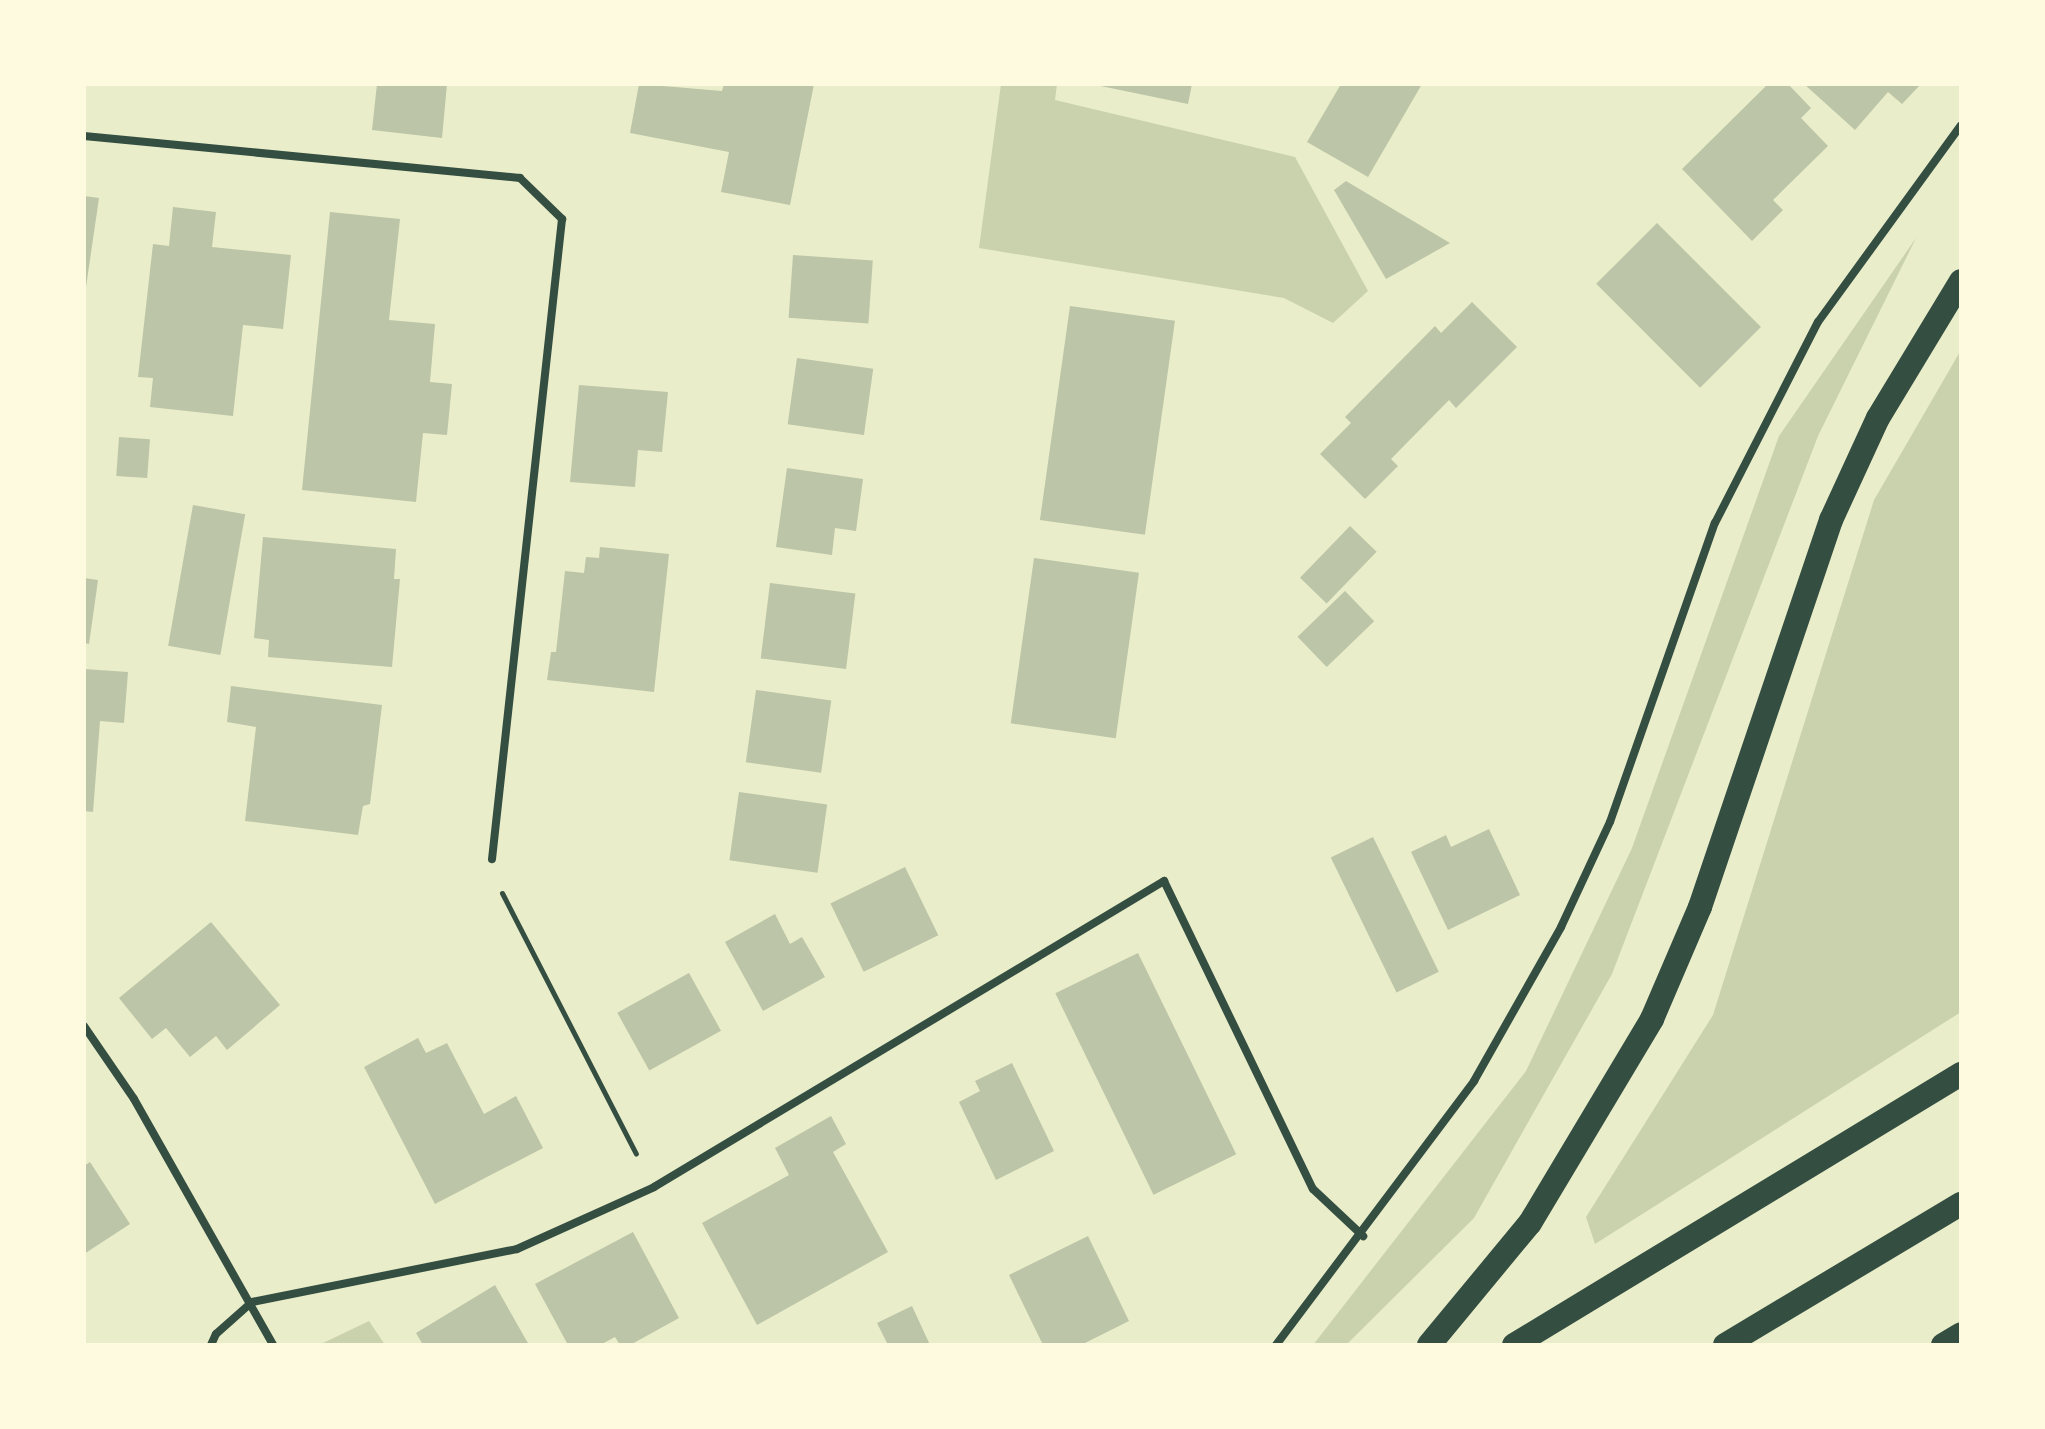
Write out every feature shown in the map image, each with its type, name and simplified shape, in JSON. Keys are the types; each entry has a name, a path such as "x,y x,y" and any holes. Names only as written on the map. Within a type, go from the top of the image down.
{"highway":[{"path":"1429,1345 1530,1223 1593,1126 1652,1019 1700,907 1831,520 1878,418 1961,281"},
{"path":"1514,1345 1961,1074"},
{"path":"1725,1345 1961,1204"},
{"path":"1943,1345 1961,1334"}],"street":[{"path":"1276,1345 1363,1236 1474,1081 1561,927 1610,822 1715,523 1818,322 1961,125"},
{"path":"84,136 520,178 562,219 492,859"},
{"path":"211,1345 216,1334 252,1302 517,1249 654,1187 1164,881 1313,1189 1363,1236"},
{"path":"84,1026 134,1099 252,1302 273,1345"}],"path":[{"path":"492,859 506,911 654,1187"}],"green space":[{"path":"1001,84 1057,84 1055,100 1295,157 1368,291 1333,323 1284,298 979,248"},
{"path":"1916,238 1818,436 1612,974 1474,1218 1346,1345 1313,1345 1526,1071 1632,848 1779,436"},
{"path":"1961,350 1961,1012 1595,1244 1586,1217 1713,1015 1874,500"},
{"path":"369,1321 385,1345 319,1345"}],"building":[{"path":"377,84 447,84 442,138 372,130"},
{"path":"639,84 722,91 724,84 814,84 790,205 721,192 729,152 630,133"},
{"path":"1091,84 1192,84 1188,104"},
{"path":"1341,84 1422,84 1368,177 1307,142"},
{"path":"1768,84 1788,84 1811,108 1801,118 1828,146 1773,200 1783,210 1752,241 1682,169"},
{"path":"1804,84 1921,84 1902,104 1888,92 1855,130"},
{"path":"1346,181 1450,243 1386,279 1334,190"},
{"path":"84,196 99,198 86,287 84,287"},
{"path":"173,207 216,212 212,247 291,255 283,329 243,325 233,416 150,407 153,378 138,377 153,244 169,246"},
{"path":"330,212 400,219 389,320 435,324 430,382 452,384 447,435 423,433 416,502 302,490"},
{"path":"1657,223 1761,327 1700,388 1596,284"},
{"path":"793,255 873,261 868,323 789,318"},
{"path":"1472,302 1517,347 1456,408 1449,400 1391,459 1398,466 1365,499 1320,454 1351,423 1345,417 1435,326 1441,333"},
{"path":"1070,306 1175,321 1145,535 1040,520"},
{"path":"797,358 873,369 864,435 788,424"},
{"path":"579,385 668,392 662,452 638,450 635,487 570,482"},
{"path":"119,437 150,439 147,478 116,476"},
{"path":"787,468 863,479 856,531 835,528 832,555 776,547"},
{"path":"193,505 245,514 220,655 168,646"},
{"path":"1350,526 1377,552 1327,603 1300,578"},
{"path":"263,537 396,549 394,579 400,579 392,667 268,657 269,640 254,638"},
{"path":"600,547 669,554 654,692 547,680 551,652 556,652 565,571 584,573 586,557 599,558"},
{"path":"1034,558 1139,573 1116,738 1011,723"},
{"path":"84,578 98,580 89,644 84,643"},
{"path":"770,583 855,593 846,669 761,658"},
{"path":"1345,591 1374,621 1327,667 1298,637"},
{"path":"84,669 128,672 124,723 100,721 93,812 84,811"},
{"path":"231,686 382,705 370,804 363,806 358,835 245,821 256,727 227,722"},
{"path":"756,690 831,701 821,773 746,762"},
{"path":"739,792 827,804 818,873 729,860"},
{"path":"1489,829 1520,895 1448,930 1411,852 1446,835 1451,847"},
{"path":"1373,837 1439,972 1397,992 1331,858"},
{"path":"905,867 938,935 864,972 830,903"},
{"path":"775,914 790,944 802,937 825,977 763,1011 725,942"},
{"path":"211,922 280,1005 227,1050 216,1036 190,1057 166,1028 152,1039 119,998"},
{"path":"1138,953 1236,1154 1154,1195 1055,993"},
{"path":"689,973 721,1031 649,1070 617,1013"},
{"path":"418,1038 426,1053 447,1043 484,1114 516,1096 543,1148 435,1204 364,1067"},
{"path":"1012,1063 1054,1151 996,1180 959,1102 980,1091 975,1081"},
{"path":"831,1116 846,1144 833,1152 888,1252 757,1325 702,1223 789,1175 775,1148"},
{"path":"90,1162 130,1224 84,1254 84,1166"},
{"path":"633,1232 679,1318 630,1345 620,1345 615,1337 600,1345 568,1345 535,1284"},
{"path":"1088,1236 1129,1321 1081,1345 1043,1345 1009,1275"},
{"path":"495,1285 529,1345 423,1345 416,1333"},
{"path":"912,1306 930,1345 888,1345 877,1323"}]}
